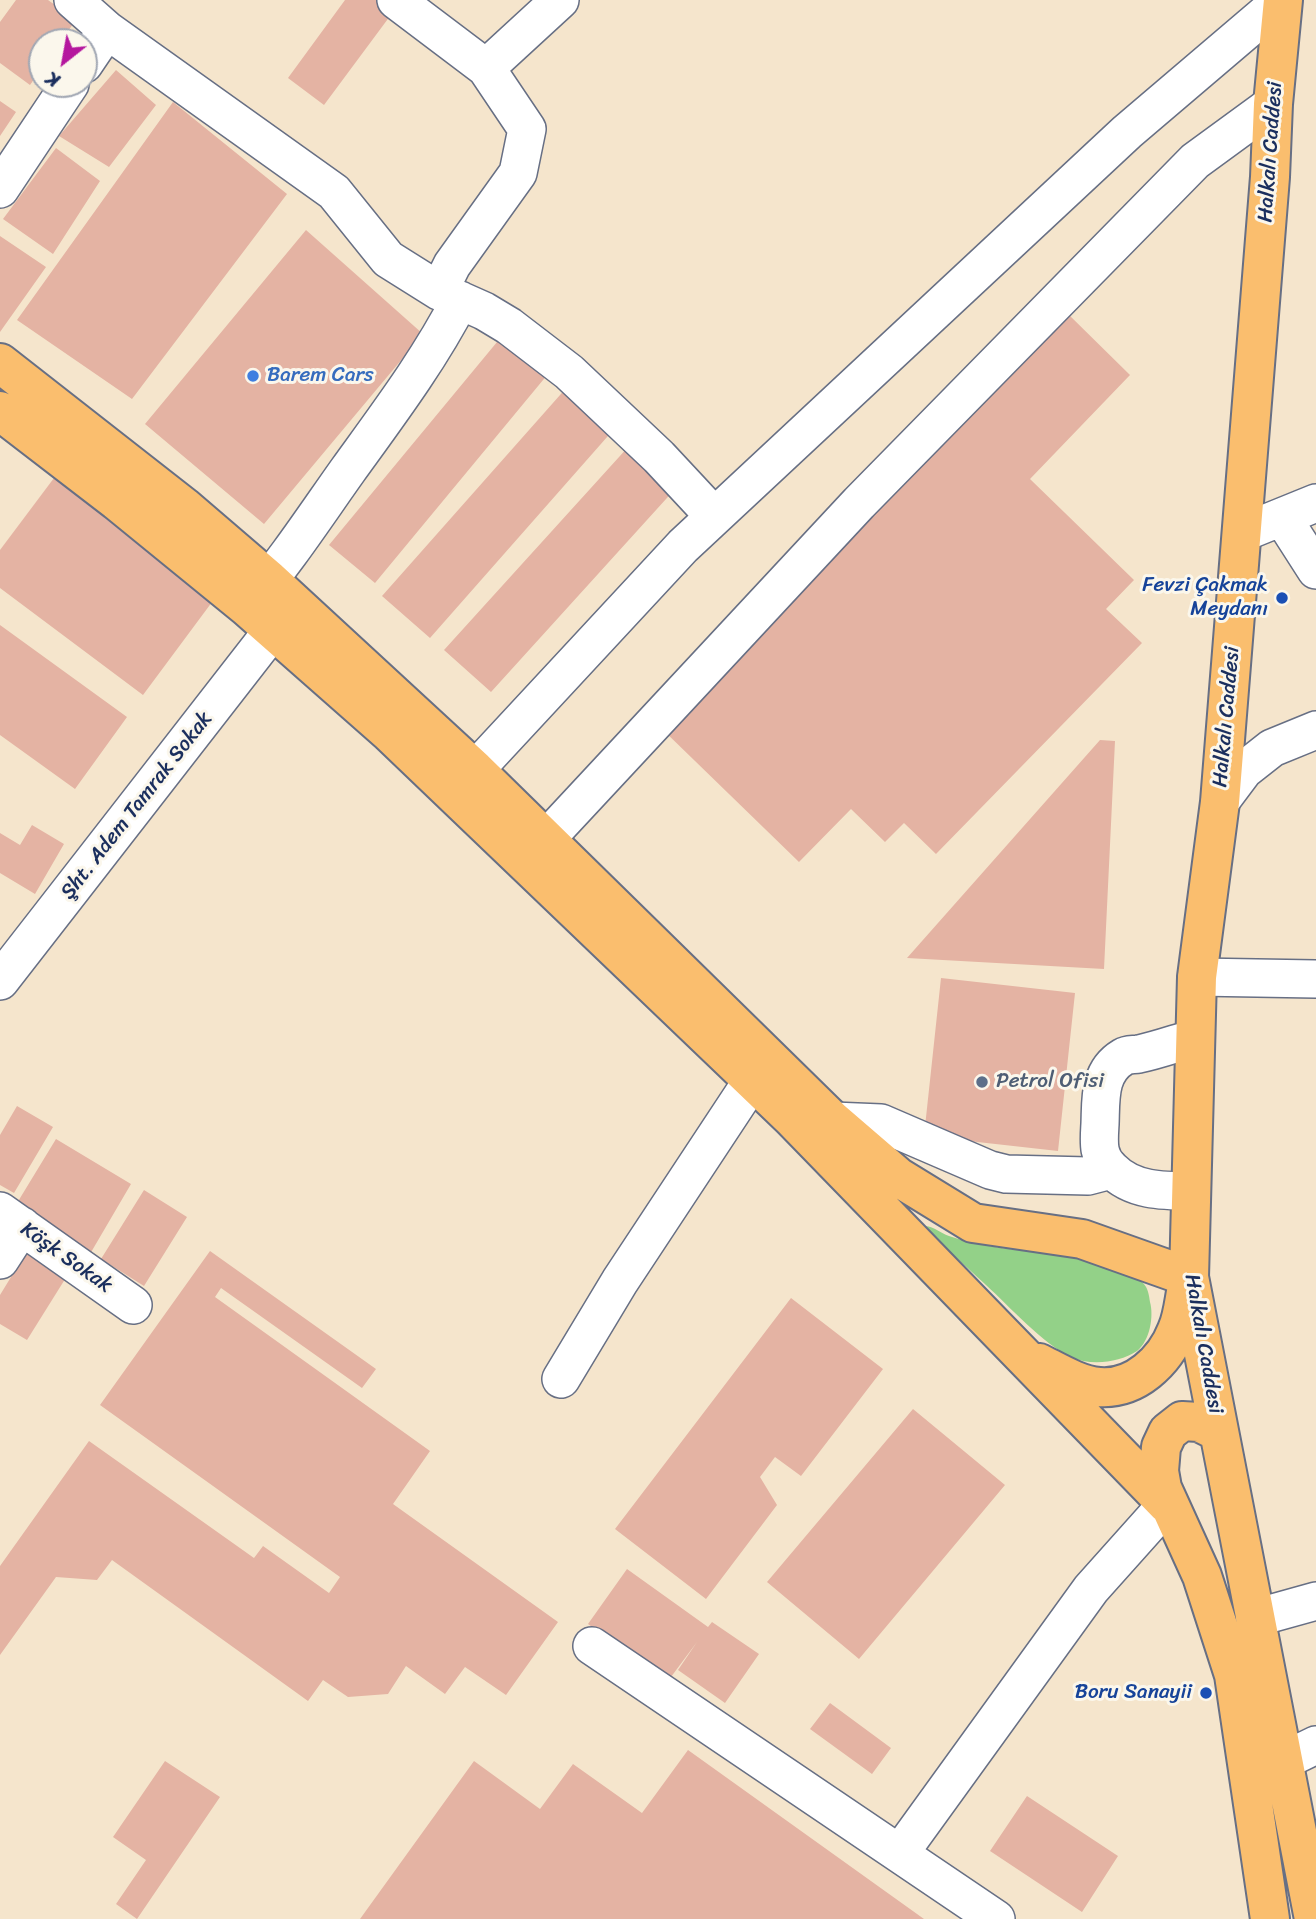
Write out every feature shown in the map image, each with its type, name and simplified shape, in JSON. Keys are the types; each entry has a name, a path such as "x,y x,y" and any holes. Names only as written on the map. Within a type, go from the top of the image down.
{"main road":[{"name":"Halkalı Caddesi","path":"1283,0 1220,802 1197,977 1189,1277 1255,1618 1299,1753 1314,1919"},
{"path":"0,363 184,508 263,606 390,733 793,1118 1167,1504"},
{"path":"0,411 263,606 475,770 833,1121 898,1177 973,1223 1082,1239 1189,1277 1178,1329 1150,1370 1128,1384 1100,1387 1070,1378 1027,1357"},
{"name":"Halkalı Caddesi","path":"1219,1432 1199,1422 1182,1421 1168,1432 1161,1447 1159,1471 1167,1504 1202,1576 1234,1675 1270,1919"}],"street":[{"path":"72,0 107,30 334,192 388,259 509,326 569,372 659,457 714,516"},
{"name":"Şht. Adem Tamrak Sokak","path":"0,981 263,606 449,321 452,265 518,173 527,129 486,68 396,0"},
{"path":"486,68 560,0"},
{"path":"475,770 714,516 1127,132 1283,0"},
{"path":"98,43 107,30"},
{"path":"0,189 62,98"},
{"path":"547,838 859,503 1176,180 1195,161 1273,104"},
{"path":"1242,533 1316,503"},
{"path":"1282,517 1316,570"},
{"path":"1220,802 1244,770 1272,748 1316,730"},
{"path":"1197,977 1316,979"},
{"path":"1191,1191 1155,1191 1128,1181 1111,1170 1100,1153 1098,1140 1100,1093 1104,1078 1114,1065 1125,1056 1195,1038"},
{"path":"561,1379 620,1281 752,1081"},
{"path":"833,1121 881,1124 990,1170 1006,1174 1088,1176 1111,1170"},
{"path":"0,1260 11,1219"},
{"name":"Köşk Sokak","path":"11,1219 132,1305"},
{"path":"900,1853 1091,1589 1167,1504"},
{"path":"1255,1618 1316,1601"},
{"path":"592,1646 996,1919"}],"green space":[{"path":"925,1226 967,1241 1089,1260 1128,1273 1143,1283 1149,1294 1151,1321 1145,1341 1137,1351 1113,1361 1087,1362 1071,1357 1027,1324"}],"building":[{"path":"16,0 48,0 76,20 70,28 28,28 28,84 0,63 0,22"},
{"path":"345,0 385,0 396,8 324,105 288,78"},
{"path":"116,70 156,105 109,167 59,136 92,98 98,98 98,91"},
{"path":"0,101 16,112 0,136"},
{"path":"173,102 287,194 132,399 17,320"},
{"path":"56,148 100,181 53,254 3,219"},
{"path":"306,230 423,334 264,524 145,424"},
{"path":"0,236 46,267 0,332"},
{"path":"1065,311 1130,375 1030,479 1134,580 1106,609 1142,643 936,854 904,823 885,842 851,809 799,862 660,727"},
{"path":"502,336 548,374 375,583 329,545"},
{"path":"568,386 615,428 430,638 382,596"},
{"path":"629,446 676,488 491,692 444,650"},
{"path":"57,474 218,594 143,695 0,588 0,550"},
{"path":"0,625 127,717 75,789 0,735"},
{"path":"1100,740 1115,741 1104,969 907,958"},
{"path":"32,825 64,844 35,894 0,873 0,833 20,845"},
{"path":"941,978 1075,993 1058,1151 924,1136"},
{"path":"17,1106 53,1127 14,1193 0,1185 0,1135"},
{"path":"56,1139 131,1184 90,1254 14,1208"},
{"path":"144,1190 187,1217 144,1286 101,1259"},
{"path":"27,1251 67,1276 27,1340 0,1324 0,1295"},
{"path":"210,1251 376,1369 362,1388 221,1288 215,1297 430,1451 393,1504 558,1622 506,1695 465,1667 445,1694 406,1666 388,1694 348,1697 323,1680 308,1701 112,1560 97,1580 56,1577 0,1655 0,1566 89,1441 254,1558 263,1546 329,1593 340,1577 100,1405"},
{"path":"791,1298 883,1369 801,1476 775,1457 760,1477 777,1505 706,1599 615,1529"},
{"path":"913,1409 1005,1485 859,1659 767,1582"},
{"path":"627,1569 708,1627 712,1622 759,1654 725,1703 678,1670 697,1642 668,1681 588,1624"},
{"path":"830,1703 891,1748 872,1774 810,1729"},
{"path":"688,1750 924,1919 360,1919 474,1761 540,1809 573,1764 642,1813"},
{"path":"165,1761 220,1797 137,1919 116,1904 146,1860 113,1837"},
{"path":"1027,1796 1118,1856 1082,1912 990,1851"}],"place":[{"name":"Barem Cars","path":"253,376"},
{"name":"Fevzi Çakmak Meydanı","path":"1282,598"},
{"name":"Petrol Ofisi","path":"982,1082"},
{"name":"Boru Sanayii","path":"1206,1693"}]}
